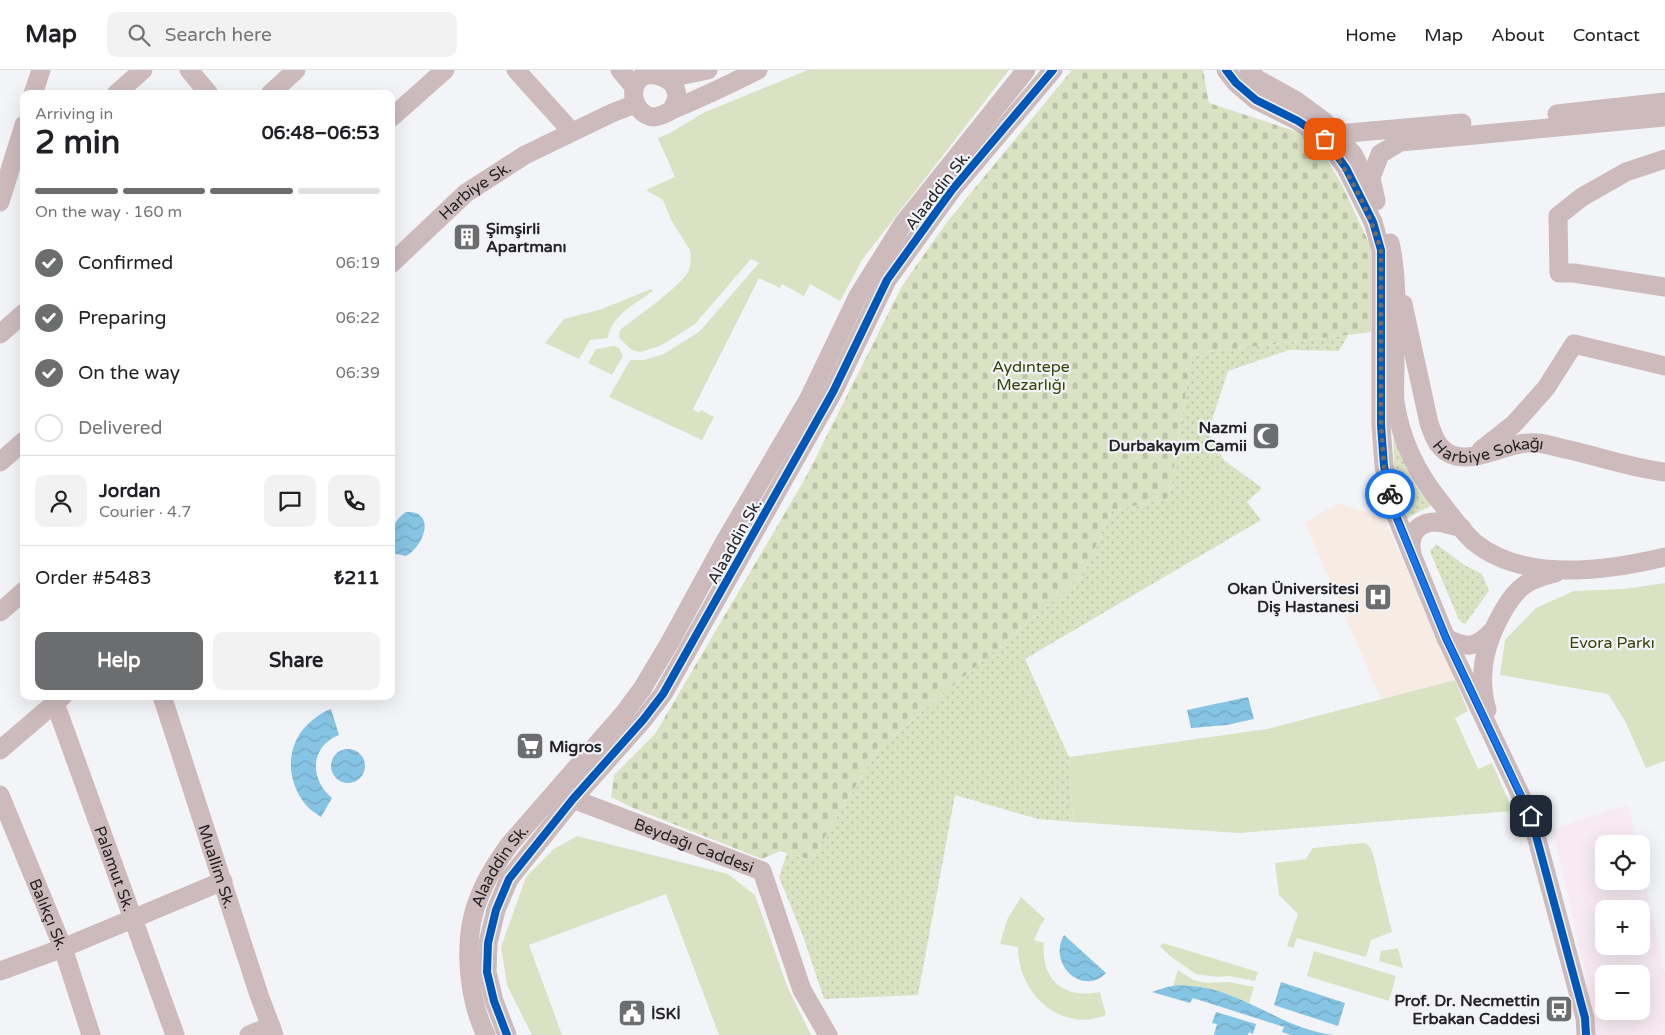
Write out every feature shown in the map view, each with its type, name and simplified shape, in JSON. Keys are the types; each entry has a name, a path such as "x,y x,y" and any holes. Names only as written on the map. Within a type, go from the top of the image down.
{"street":[{"path":"34,90 41,70"},
{"path":"120,90 143,70"},
{"path":"189,70 206,90"},
{"path":"274,90 296,70"},
{"path":"395,114 445,70"},
{"path":"516,70 572,132 612,113 635,96 638,81 643,76 708,70"},
{"path":"620,70 645,114 652,116 665,114 758,70"},
{"name":"Alaaddin Sk.","path":"507,1035 494,1001 487,972 488,943 496,910 509,879 566,794 642,689 724,543 808,400 858,296 903,224 1026,70"},
{"name":"Alaaddin Sk.","path":"486,1035 472,990 469,959 472,925 479,896 494,867 509,845 566,794 643,720 663,694 834,392 887,280 952,190 1053,70"},
{"path":"1226,70 1236,83 1256,100 1298,121 1325,139 1346,168 1373,222 1381,250 1381,425 1384,466 1394,512 1413,554"},
{"name":"Harbiye Sokağı","path":"1249,70 1257,79 1303,105 1325,122 1353,154 1386,226 1429,422 1435,440 1444,451 1457,456 1472,456 1511,445 1537,443 1641,469 1665,472"},
{"path":"660,73 674,83 677,97 671,110"},
{"path":"1337,134 1530,118 1665,102"},
{"path":"1376,201 1371,178 1380,154 1400,142 1665,117"},
{"name":"Harbiye Sk.","path":"395,260 466,193 525,155 572,132"},
{"path":"1,199 20,137"},
{"path":"1665,158 1626,172 1582,197 1558,216 1559,273 1574,273 1665,287"},
{"path":"1,199 20,180"},
{"name":"Harbiye Sokağı","path":"1394,263 1396,296 1395,401 1406,448 1420,475 1430,490 1473,541 1485,550 1503,559 1532,568 1568,570"},
{"path":"0,334 20,316"},
{"path":"1472,456 1514,424 1546,388 1574,344 1665,366"},
{"path":"0,462 20,444"},
{"path":"1462,528 1435,522 1419,527 1413,533 1410,543 1426,592 1446,638 1531,816 1585,1018 1586,1035"},
{"path":"735,525 754,533"},
{"path":"724,543 743,554"},
{"path":"1500,753 1486,705 1482,683 1486,652 1492,632 1510,599 1524,585 1537,578 1568,570 1613,566 1665,557"},
{"path":"1503,559 1512,577 1513,584 1510,599"},
{"path":"0,612 20,594"},
{"path":"1446,638 1457,644 1465,646 1474,645 1492,632"},
{"path":"0,750 59,700"},
{"name":"Palamut Sk.","path":"59,700 132,919 175,1035"},
{"name":"Muallim Sk.","path":"163,700 273,1031"},
{"name":"Beydağı Caddesi","path":"566,794 762,871 802,990 828,1035"},
{"name":"Balıkçı Sk.","path":"0,795 63,948 91,1035"},
{"path":"0,971 63,948 223,881"},
{"path":"248,1035 273,1031"}],"shaded area":[{"name":"Okan Üniversitesi Diş Hastanesi","path":"1338,503 1384,518 1455,680 1381,699 1305,523"},
{"path":"1629,805 1635,835 1595,835 1595,890 1647,890 1649,900 1595,900 1595,955 1650,955 1650,904 1665,973 1665,1035 1595,1035 1586,977 1553,829"}],"green space":[{"path":"808,70 1009,70 862,260 840,301 810,284 804,296 782,284 780,288 759,278 693,409 699,413 701,410 714,417 702,440 609,397 630,360 644,360 664,354 700,331 759,263 751,259 695,324 662,345 641,352 632,350 619,338 620,330 678,284 690,268 690,250 671,220 663,200 646,190 675,177 658,138 705,112"},
{"name":"Aydıntepe Mezarlığı","path":"1072,70 1203,70 1209,103 1301,133 1323,153 1341,183 1371,247 1371,332 1192,354 1169,498 1111,511 1083,576 878,749 811,860 780,851 762,859 633,808 611,797 614,775 655,734 806,477 902,286 947,222"},
{"path":"651,289 653,291 632,305 619,317 610,330 608,338 590,340 579,359 545,343 564,319 602,309"},
{"path":"1348,335 1339,351 1289,350 1228,371 1208,432 1224,460 1262,488 1247,502 1261,520 1025,659 1069,757 1073,822 1038,819 955,795 918,995 824,999 803,936 779,877 787,853 811,860 878,749 1083,576 1111,511 1169,498 1192,354"},
{"path":"614,346 619,348 623,356 612,375 588,363 596,349"},
{"path":"1393,426 1406,467 1416,487 1432,505 1407,518 1394,471"},
{"path":"1436,544 1466,566 1482,574 1489,591 1465,624 1459,620 1430,551"},
{"name":"Evora Parkı","path":"1665,583 1665,761 1646,768 1625,721 1608,694 1500,675 1505,640 1536,608 1574,591 1624,589"},
{"path":"1455,680 1468,711 1455,718 1478,769 1492,763 1513,811 1239,833 1073,822 1069,757 1267,729"},
{"path":"577,836 728,874 755,895 787,986 811,1035 719,1035 666,894 529,945 562,1035 532,1035 507,985 501,947 526,877 554,849"},
{"path":"1366,843 1372,850 1392,932 1371,940 1366,957 1297,938 1293,948 1287,946 1298,914 1279,895 1275,863 1306,859 1313,848"},
{"path":"1021,897 1045,919 1034,940 1044,943 1046,968 1051,977 1066,990 1076,993 1100,992 1106,1015 1089,1019 1073,1019 1058,1014 1044,1005 1033,993 1025,979 1020,964 1018,947 1000,944 1007,920"},
{"path":"1163,943 1258,972 1255,981 1229,976 1219,977 1196,974 1170,956 1160,946"},
{"path":"1398,948 1403,968 1379,961 1381,951"},
{"path":"1314,951 1396,976 1389,1001 1307,976"},
{"path":"1178,970 1193,980 1206,983 1229,982 1254,987 1249,1003 1222,992 1202,987 1173,986"}],"water":[{"path":"406,512 416,513 422,517 424,523 422,538 418,545 406,556 395,553 395,524"},
{"path":"1248,697 1254,719 1227,725 1191,728 1187,710"},
{"path":"331,709 339,735 329,740 322,747 316,764 319,782 332,798 321,817 308,807 299,796 292,775 292,753 300,733 316,717"},
{"path":"348,749 360,754 365,766 360,778 348,783 336,778 331,766 336,754"},
{"path":"1064,935 1106,973 1097,979 1087,981 1078,979 1070,974 1060,957 1060,946"},
{"path":"1281,982 1345,1003 1338,1026 1274,1005"},
{"path":"1179,985 1217,991 1242,1000 1306,1029 1334,1035 1291,1035 1282,1032 1284,1027 1193,998 1190,1003 1152,992"},
{"path":"1216,1012 1256,1024 1253,1034 1249,1032 1248,1035 1214,1035 1217,1024 1212,1023"}],"cycle path":[{"path":"507,1035 494,1001 487,972 488,943 496,910 509,879 573,799 643,720 663,694 833,392 887,280 952,190 1053,70"},
{"path":"1226,70 1236,83 1256,100 1298,121 1325,139 1346,168 1373,222 1381,250 1381,425 1384,466 1394,511 1446,638 1531,817 1585,1018 1586,1035"}],"way so far":[{"path":"1325,139 1346,168 1373,222 1381,250 1381,425 1384,466 1390,494"}],"place":[{"name":"Şimşirli Apartmanı","path":"467,237"},
{"name":"Nazmi Durbakayım Camii","path":"1266,436"},
{"name":"Okan Üniversitesi Diş Hastanesi","path":"1378,597"},
{"name":"Migros","path":"530,746"},
{"name":"Prof. Dr. Necmettin Erbakan Caddesi","path":"1559,1009"},
{"name":"İSKİ","path":"632,1013"}],"route":[{"path":"1390,494 1394,512 1413,554 1426,592 1446,638 1531,816"}]}
